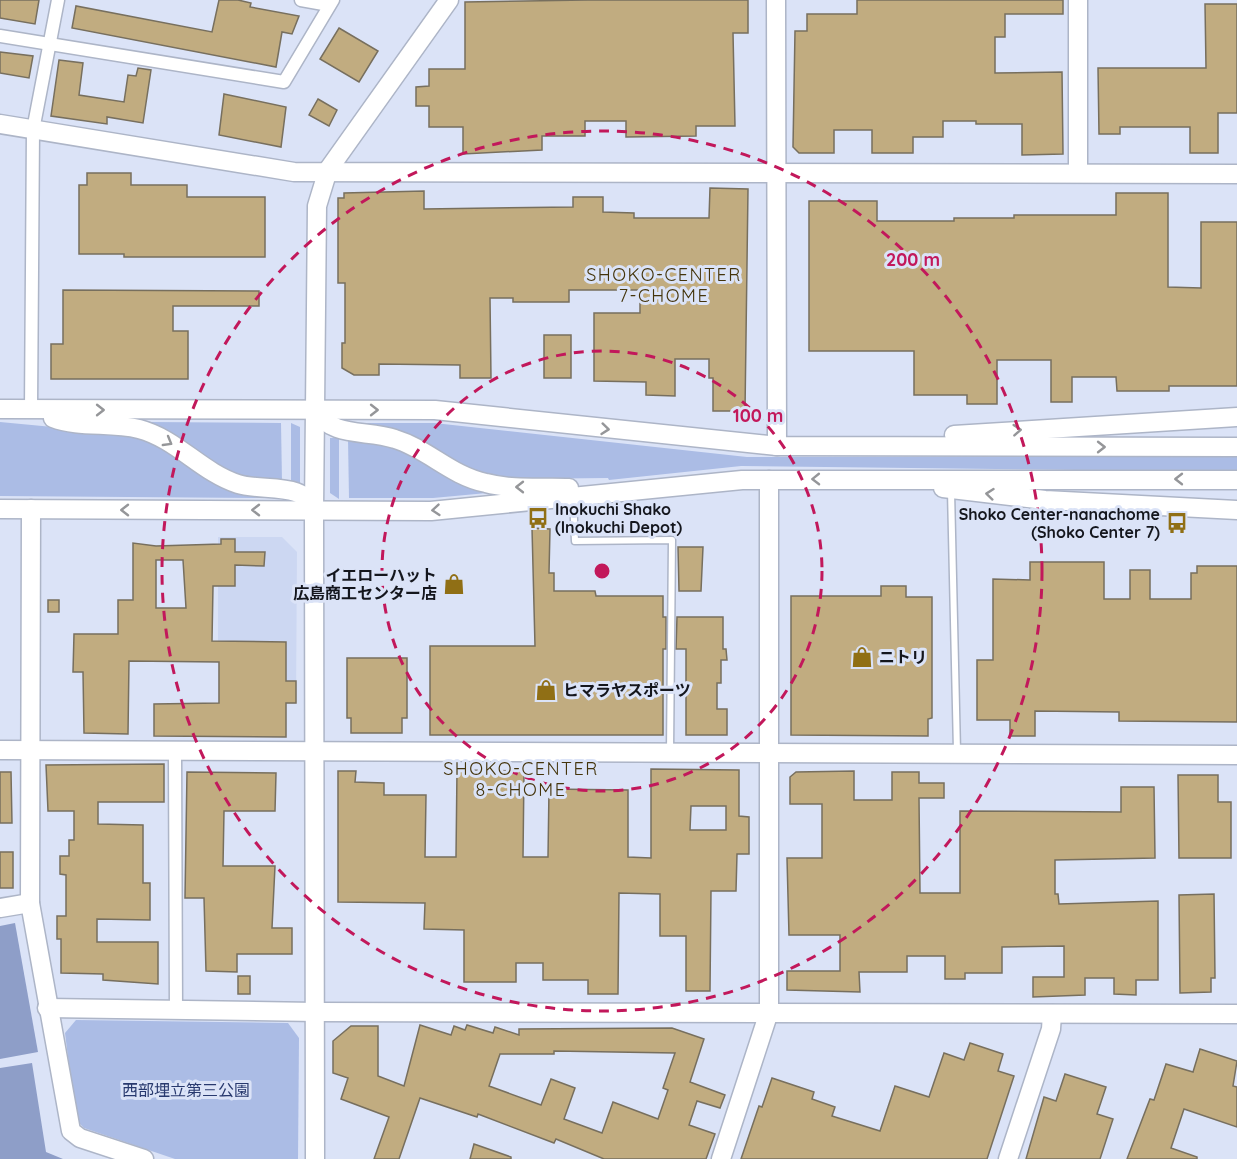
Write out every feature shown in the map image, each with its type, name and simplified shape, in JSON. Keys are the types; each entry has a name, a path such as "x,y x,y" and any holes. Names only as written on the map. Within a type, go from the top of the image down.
{"street":[{"path":"31,409 33,130 58,0"},
{"path":"0,36 284,82 331,2 301,0"},
{"path":"315,1159 315,217 319,196 328,171 449,0"},
{"path":"776,0 777,446"},
{"path":"1078,0 1078,173"},
{"path":"0,124 294,172 1237,174"},
{"path":"0,409 435,410 777,446 1236,417"},
{"path":"31,409 59,420 128,427 150,433 177,446 210,471 232,482 252,488 301,492 309,498 314,511"},
{"path":"315,410 325,423 334,429 378,434 400,440 454,472 487,484 641,490"},
{"path":"833,444 1237,447"},
{"path":"844,478 1045,500 1237,510"},
{"path":"0,509 431,511 769,480 844,478 1237,480"},
{"path":"721,1159 769,1012 769,480"},
{"path":"31,509 30,903 47,1008 71,1131 80,1138 144,1159"},
{"path":"1194,509 1237,517"},
{"path":"0,750 1237,755"},
{"path":"175,752 176,1010"},
{"path":"0,908 30,903"},
{"path":"47,1008 316,1012 1237,1014"},
{"path":"1008,1159 1051,1029 1052,1014"}],"lane":[{"path":"951,489 958,754"},
{"path":"573,497 574,541 672,540 670,752"}],"shaded area":[{"path":"218,537 282,537 297,552 296,704 218,703"},
{"path":"15,923 38,1052 0,1059 0,926"},
{"path":"32,1063 46,1152 63,1159 0,1159 0,1068"}],"green space":[{"path":"0,422 116,433 147,439 251,495 273,498 0,496"},
{"path":"148,422 281,423 282,482 261,481 227,472"},
{"path":"291,423 300,427 300,483 291,483"},
{"path":"362,423 434,423 747,457 1237,456 1237,472 741,466 609,480 608,478 513,479 471,471"},
{"path":"330,438 339,438 339,499 330,493"},
{"path":"348,439 400,448 487,493 433,498 349,498"},
{"name":"西部埋立第三公園","path":"76,1020 288,1023 299,1038 298,1159 175,1159 84,1128 76,1120 65,1033"}],"building":[{"path":"0,0 39,0 35,24 0,18"},
{"path":"219,0 238,0 251,3 250,7 299,16 292,34 282,32 276,67 72,28 76,6 212,32"},
{"path":"748,0 748,33 733,33 735,126 696,126 696,136 626,137 626,121 585,121 585,136 542,136 542,150 463,154 463,127 429,127 429,106 416,106 416,87 429,86 429,69 465,69 465,2"},
{"path":"857,0 1063,0 1063,14 1005,14 1005,37 995,37 995,73 1062,72 1063,154 1022,155 1022,124 976,124 976,121 943,121 943,137 913,137 913,153 872,153 872,130 834,130 834,153 799,153 793,147 795,31 807,31 807,14 857,14"},
{"path":"1205,4 1237,4 1237,113 1218,113 1218,153 1190,153 1190,127 1120,127 1120,134 1099,134 1098,68 1206,68"},
{"path":"339,28 378,51 359,82 320,59"},
{"path":"0,52 33,56 29,78 0,73"},
{"path":"59,60 83,63 79,95 124,102 128,75 136,76 138,68 151,70 143,123 107,117 107,124 51,116"},
{"path":"224,94 286,107 281,147 219,135"},
{"path":"318,99 337,110 329,126 309,115"},
{"path":"87,173 131,173 131,185 187,185 187,197 265,197 265,257 124,257 124,254 79,254 79,185 87,185"},
{"path":"710,188 748,189 745,411 713,411 713,378 709,378 709,359 675,359 675,396 646,395 646,382 594,381 594,313 640,313 640,290 569,290 569,302 513,302 513,298 490,298 491,378 460,378 460,365 379,364 379,375 354,375 342,368 342,343 345,343 345,283 338,283 338,198 344,198 344,193 424,191 424,209 573,207 573,197 603,197 603,212 634,213 634,218 709,218"},
{"path":"1116,193 1168,193 1168,287 1201,288 1201,222 1237,222 1237,386 1169,386 1169,391 1117,391 1116,377 1072,377 1072,402 1051,402 1051,360 997,360 997,404 967,404 967,395 914,395 914,351 809,351 809,201 877,201 877,221 954,221 954,218 1014,218 1014,215 1116,215"},
{"path":"63,290 259,291 259,306 173,306 173,331 188,331 188,379 51,379 51,344 63,344"},
{"path":"544,335 571,335 571,378 544,378"},
{"name":"ヒマラヤスポーツ","path":"532,528 550,529 549,573 554,573 554,591 595,591 596,596 663,596 663,617 666,617 666,649 663,649 663,735 430,735 430,646 535,646"},
{"path":"221,539 235,539 235,552 265,552 264,566 235,565 235,586 213,586 212,641 286,642 286,681 296,681 296,703 286,703 286,737 154,736 154,704 219,703 219,662 129,661 128,734 84,733 83,672 73,672 74,634 118,634 118,600 133,600 133,543 156,546 221,544","holes":["156,560 183,560 186,608 156,608"]},
{"path":"678,547 703,547 701,591 679,591"},
{"path":"1030,562 1104,562 1104,599 1130,599 1130,570 1150,570 1150,599 1191,599 1191,573 1197,573 1197,566 1237,566 1237,722 1119,721 1119,712 1035,711 1035,736 1010,736 1010,720 977,720 977,660 993,660 993,579 1030,580"},
{"name":"ニトリ","path":"881,586 906,586 906,597 932,597 932,718 928,719 928,736 791,735 791,596 881,596"},
{"path":"48,600 59,600 59,612 48,612"},
{"path":"677,617 723,617 723,649 726,649 727,660 721,660 721,683 717,683 717,709 727,709 727,735 686,735 686,649 676,649"},
{"path":"347,658 407,658 407,718 402,718 402,733 351,733 351,718 347,718"},
{"path":"164,764 164,802 98,802 98,824 143,825 143,883 150,883 150,920 97,919 97,942 158,942 158,984 103,980 103,974 61,973 61,939 57,939 57,916 66,916 66,875 60,874 60,856 69,856 69,840 74,840 74,811 48,811 46,765"},
{"path":"651,769 739,770 739,816 749,817 749,854 737,854 736,891 711,891 710,991 686,991 686,936 660,936 660,894 619,893 618,994 588,994 588,980 543,980 543,963 516,963 516,982 464,982 464,930 424,929 425,903 338,902 338,771 356,771 355,782 384,783 384,795 426,795 425,857 456,857 457,770 524,771 523,857 548,857 549,789 628,790 628,857 651,858","holes":["691,806 726,806 726,830 690,830"]},
{"path":"854,771 854,800 892,800 892,772 919,772 919,783 944,783 944,798 919,798 920,893 960,893 960,811 1121,812 1121,787 1154,787 1155,858 1055,860 1055,894 1058,894 1059,904 1158,901 1158,980 1136,980 1136,995 1114,994 1114,978 1085,978 1085,995 1033,997 1033,977 1064,977 1064,946 1002,947 1002,973 965,973 965,979 945,979 945,956 907,956 907,972 859,972 860,992 787,990 787,971 840,971 840,935 789,935 787,858 822,858 822,804 790,804 790,777 796,772"},
{"path":"0,772 11,772 12,823 0,823"},
{"path":"187,772 276,773 275,811 224,811 223,866 275,866 272,928 292,928 292,954 237,954 237,972 206,971 204,898 185,898"},
{"path":"1178,775 1218,775 1218,802 1231,802 1231,858 1179,858"},
{"path":"0,852 13,852 13,888 0,888"},
{"path":"1214,894 1215,978 1211,978 1211,992 1180,993 1179,895"},
{"path":"238,976 250,976 250,994 238,994"},
{"path":"420,1025 451,1035 454,1026 465,1030 467,1025 493,1033 495,1027 519,1035 519,1029 672,1028 704,1039 690,1082 725,1095 720,1108 697,1101 689,1125 715,1134 706,1159 604,1159 556,1139 554,1143 478,1114 477,1117 420,1098 399,1159 374,1159 389,1117 341,1099 348,1078 333,1073 333,1041 351,1026 378,1026 378,1076 404,1086","holes":["554,1051 675,1053 663,1088 668,1090 658,1119 613,1102 602,1133 564,1119 575,1088 551,1079 541,1105 489,1086 500,1054 554,1054"]},
{"path":"970,1043 1003,1054 998,1071 1014,1076 987,1159 741,1159 759,1106 762,1107 772,1078 814,1092 812,1099 835,1107 832,1116 880,1131 895,1086 929,1097 944,1053 964,1060"},
{"path":"1200,1049 1237,1061 1233,1086 1237,1087 1237,1127 1184,1109 1171,1148 1197,1157 1197,1159 1127,1159 1150,1099 1154,1100 1166,1064 1193,1072"},
{"path":"1065,1074 1106,1087 1097,1114 1113,1119 1100,1159 1026,1159 1044,1097 1056,1101"},
{"path":"474,1144 511,1157 511,1159 470,1159"}],"place":[{"name":"Inokuchi Shako (Inokuchi Depot)","path":"538,518"},
{"name":"Shoko Center-nanachome (Shoko Center 7)","path":"1177,523"},
{"name":"イエローハット 広島商工センター店","path":"454,584"},
{"name":"ニトリ","path":"862,657"},
{"name":"ヒマラヤスポーツ","path":"546,690"}],"district":[{"name":"SHOKO-CENTER 7-CHOME","path":"664,285"},
{"name":"SHOKO-CENTER 8-CHOME","path":"521,779"}]}
